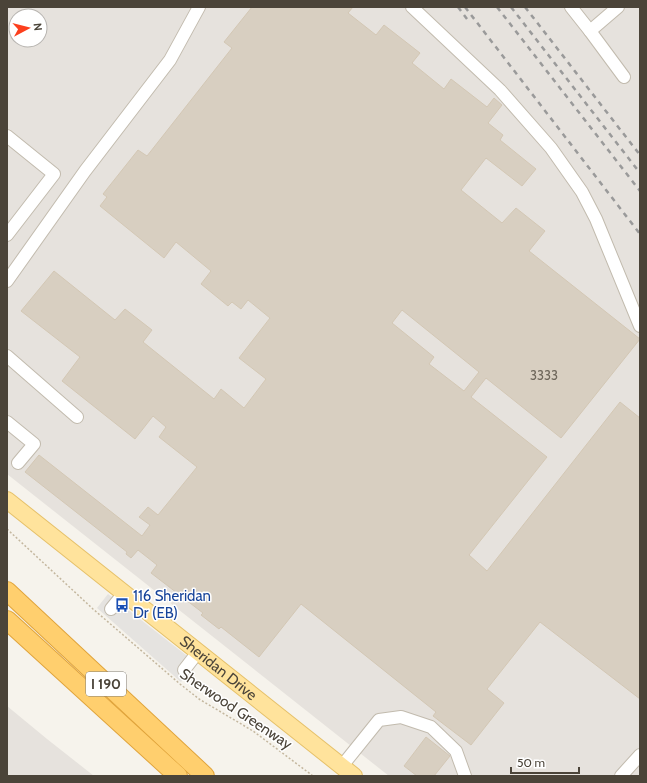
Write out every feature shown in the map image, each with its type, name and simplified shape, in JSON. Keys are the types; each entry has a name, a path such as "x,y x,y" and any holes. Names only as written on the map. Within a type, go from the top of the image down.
{"highway":[{"name":"I 190","path":"7,591 204,776"},
{"name":"I 190","path":"7,620 178,776"}],"main road":[{"name":"Sheridan Drive","path":"7,500 348,771"}],"lane":[{"path":"7,281 85,171 170,60 199,7"},
{"path":"412,7 500,90 551,148 582,192 596,219 640,326"},
{"path":"571,7 624,77"},
{"path":"590,31 618,7"},
{"path":"7,136 54,174 7,235"},
{"path":"7,356 77,417"},
{"path":"7,422 34,444 18,463"},
{"path":"111,609 124,593"},
{"path":"184,670 198,652"},
{"path":"348,771 379,720 401,717 430,727 456,751 465,776"},
{"path":"621,776 640,755"}],"path":[{"name":"Sherwood Greenway","path":"7,529 93,609 180,684 199,699 253,731 313,776"}],"shaded area":[{"path":"7,7 640,7 640,776 389,776 7,474"},
{"path":"108,594 196,663 181,682 97,608"},
{"path":"7,706 47,739 94,776 7,776"}],"building":[{"path":"252,7 353,7 348,13 376,35 384,25 420,53 412,63 444,89 451,79 487,107 494,98 502,105 488,123 503,135 500,140 536,169 522,186 486,158 461,190 502,223 516,208 545,231 529,251 640,339 561,438 486,378 471,397 547,457 469,555 487,571 620,402 640,418 640,699 540,622 487,689 504,703 471,745 433,716 436,712 301,604 259,657 221,627 219,629 201,615 203,613 151,573 157,565 138,550 131,558 126,554 127,552 25,472 39,455 142,536 150,525 139,517 148,507 158,515 197,467 159,437 166,427 153,416 135,439 62,381 80,357 21,311 54,271 115,320 125,309 152,330 143,342 214,399 221,389 244,408 266,379 239,358 270,318 248,300 241,309 232,302 228,306 201,284 211,271 176,242 164,258 100,206 107,197 103,194 138,150 147,156 232,48 224,42","holes":["402,310 479,372 464,391 429,364 434,357 392,323"]},
{"path":"426,737 450,756 434,776 417,776 404,766"}],"railway":[{"path":"458,7 467,19"},
{"path":"465,7 640,234"},
{"path":"497,7 640,191"},
{"path":"511,7 640,173"},
{"path":"525,7 640,155"}],"place":[{"name":"116 Sheridan Dr (EB)","path":"122,605"}]}
